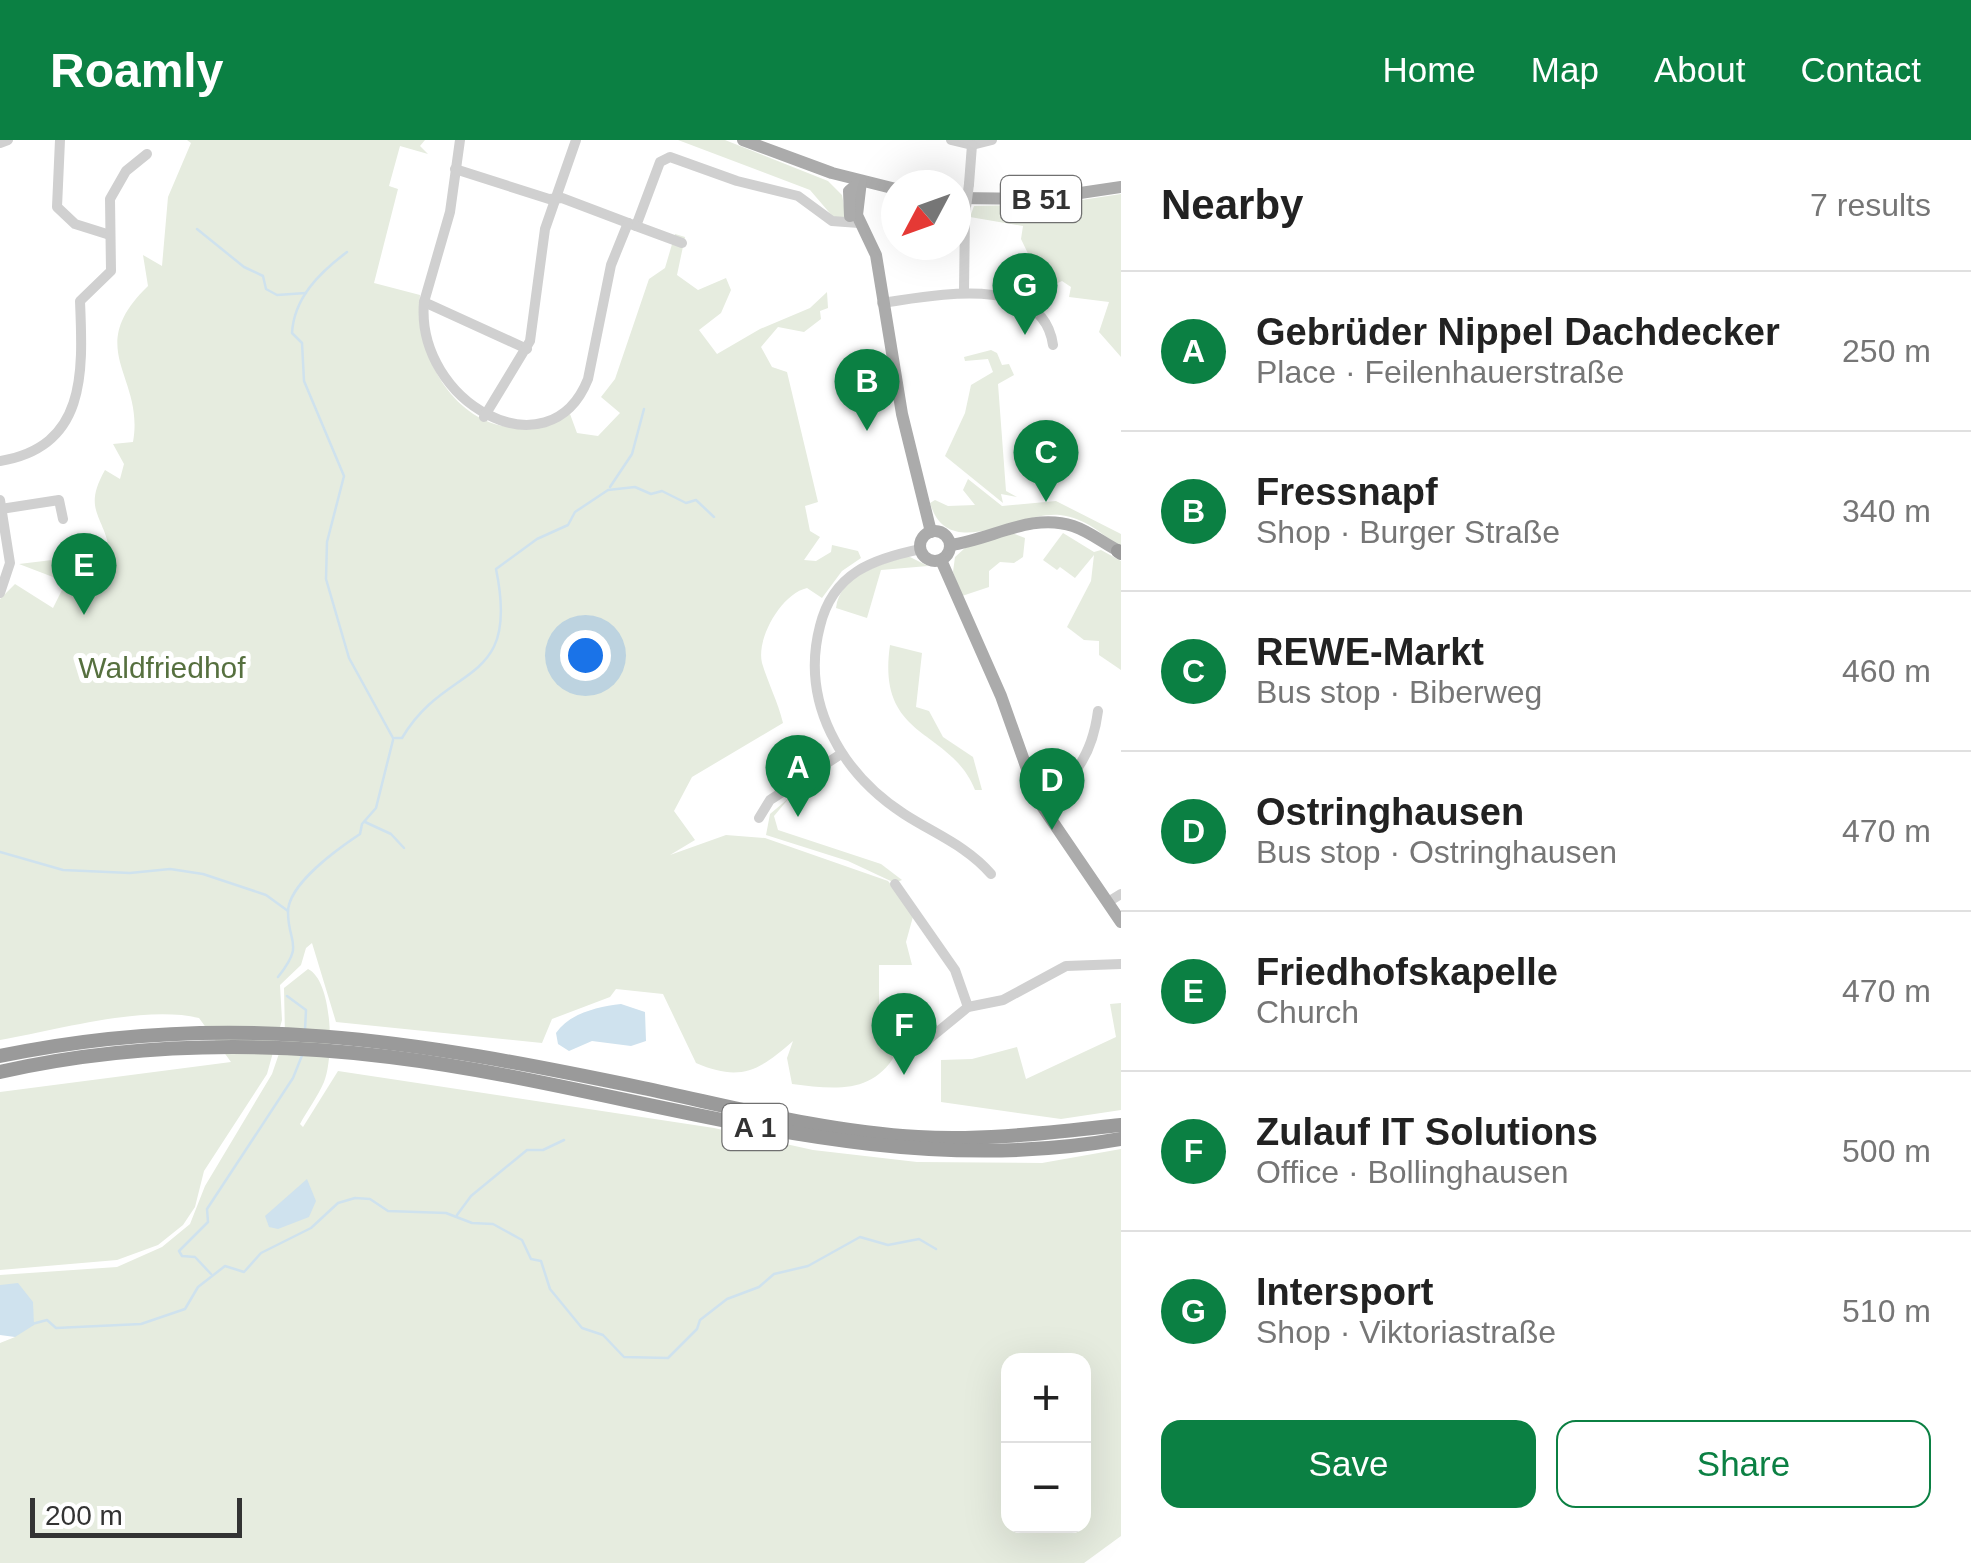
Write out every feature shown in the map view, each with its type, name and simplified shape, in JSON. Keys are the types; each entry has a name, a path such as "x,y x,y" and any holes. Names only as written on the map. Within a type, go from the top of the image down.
{"highway":[{"name":"A 1","path":"0,1056 86,1039 198,1030 336,1034 408,1042 880,1134 984,1138 1121,1125"},
{"name":"A 1","path":"0,1072 80,1056 210,1046 393,1057 890,1149 1038,1151 1121,1140"}],"main road":[{"path":"743,140 832,173 881,186"},
{"path":"832,173 876,266 912,466 932,532"},
{"path":"847,200 850,187 861,182"},
{"path":"856,223 861,182"},
{"name":"B 51","path":"971,198 1040,199 1121,187"},
{"path":"941,560 950,544 1053,522 1082,530 1120,552"},
{"path":"941,560 926,558 921,549 923,538 932,532 942,533 950,544"},
{"path":"941,560 1002,696 1038,800 1121,922"}],"street":[{"path":"0,143 8,140"},
{"path":"60,140 57,207 75,224 110,235"},
{"path":"460,140 450,212 424,302 432,356 456,393 484,416 523,424 541,421 572,408 582,396 595,358 612,266 660,162 670,157 746,184 798,196 832,221 856,223"},
{"path":"484,416 527,349 544,228 576,140"},
{"path":"951,140 972,145 992,140"},
{"path":"964,291 964,215 972,145"},
{"path":"0,461 35,452 65,424 78,372 80,301 111,271 114,257 110,198 117,184 146,154"},
{"path":"455,170 554,198 682,243"},
{"path":"882,303 964,291 1040,312 1049,323 1054,345"},
{"path":"424,302 527,349"},
{"path":"0,500 10,562 0,593"},
{"path":"1,509 59,500 62,519"},
{"path":"921,549 882,557 859,568 837,587 824,612 815,655 822,712 841,754 887,802 969,850 991,874"},
{"path":"1038,800 1077,771 1092,744 1098,710"},
{"path":"759,818 770,800 841,754"},
{"path":"894,884 955,970 968,1007"},
{"path":"1108,902 1121,894"},
{"path":"907,1050 930,1039 968,1007 1002,1000 1066,966 1121,964"}],"green space":[{"name":"Waldfriedhof","path":"187,140 425,140 420,146 428,154 400,146 389,186 398,189 374,283 420,295 421,326 442,382 460,404 483,419 509,427 538,426 570,414 577,433 598,436 620,413 601,397 615,379 649,279 665,268 675,234 685,237 677,275 698,290 726,278 731,290 721,313 699,330 717,354 760,329 810,308 827,292 828,308 820,311 821,319 804,332 778,327 761,347 772,367 787,372 818,502 805,506 810,531 820,537 804,560 816,561 831,552 832,545 858,551 861,558 842,571 822,598 807,588 797,592 772,619 763,642 762,663 783,723 692,777 674,811 695,840 670,855 726,835 765,838 888,881 914,913 906,942 912,965 879,965 879,1003 884,1010 874,1030 884,1031 895,1055 875,1077 836,1088 792,1084 787,1058 793,1041 770,1060 748,1070 711,1069 696,1063 663,994 616,989 610,997 552,1019 542,1043 336,1022 312,943 306,948 301,965 280,985 282,1020 267,1074 204,1171 195,1207 183,1225 158,1245 117,1260 0,1270 0,1092 231,1062 199,1018 177,1015 100,1020 0,1040 0,599 15,584 53,608 66,582 19,564 110,553 95,495 105,470 120,479 124,464 113,444 133,442 131,398 117,346 120,328 129,308 148,286 143,255 162,266 168,197 191,143"},
{"path":"678,140 725,140 828,181 842,195 846,217 834,218 810,190"},
{"path":"1121,194 1121,357 1099,332 1109,302 1069,297 1071,287 1062,281 1045,289 1021,239 1023,226 971,217 974,206 1055,204"},
{"path":"991,350 997,353 1002,365 1009,364 1014,375 998,384 1006,491 1017,497 1001,494 1003,503 945,456 965,413 971,385 993,372 988,359 965,361 964,357"},
{"path":"968,479 1002,506 1056,501 1121,534 1121,547 1085,523 1060,515 968,533 952,530 939,521 930,503 935,500 948,506 975,505 963,490"},
{"path":"1012,533 1025,538 1023,557 1014,563 1000,562 989,571 989,587 962,596 953,572 955,557 965,548"},
{"path":"1063,533 1094,552 1101,550 1121,561 1121,670 1099,655 1099,641 1084,640 1067,627 1091,581 1094,555 1075,578 1060,567 1057,570 1043,560"},
{"path":"908,556 928,566 881,570 867,618 836,608 853,579"},
{"path":"890,645 922,653 916,707 929,711 943,737 973,757 982,790 975,790 949,754 904,716 894,699 889,676"},
{"path":"789,798 774,816 778,830 881,864 902,880 895,883 848,861 766,835 770,814"},
{"path":"308,969 322,988 330,1039 327,1071 300,1124 303,1127 338,1071 714,1128 813,1150 917,1162 1042,1163 1121,1149 1121,1536 1084,1563 0,1563 0,1343 15,1337 6,1286 0,1285 0,1275 117,1267 162,1247 190,1224 205,1186 272,1074 285,1036 284,988"},
{"path":"1121,1003 1121,1110 1061,1119 941,1102 941,1060 972,1059 1017,1047 1026,1079 1116,1037 1110,1004"}],"water":[{"path":"621,1004 645,1012 646,1041 631,1046 592,1041 569,1051 558,1044 556,1033 569,1020 594,1009"},
{"path":"307,1179 316,1201 309,1217 278,1229 269,1227 265,1216"},
{"path":"18,1283 33,1302 34,1325 15,1337 0,1335 0,1285"}],"waterway":[{"path":"197,229 244,267 263,276 266,289 277,295 306,293"},
{"path":"347,252 310,287 298,309 292,333 302,343 304,381 344,476 327,542 326,579 349,658 393,738"},
{"path":"610,487 632,454 644,409"},
{"path":"395,738 402,738 420,714 489,655 498,635 501,608 496,569 537,539 568,525 575,512 608,490 635,487 651,494 662,491 686,503 696,500 714,517"},
{"path":"278,977 293,950 290,901 316,868 360,834 362,824 376,808 393,740"},
{"path":"365,822 391,834 404,848"},
{"path":"0,852 63,870 130,873 170,869 203,874 266,895 288,911"},
{"path":"287,996 306,1010 305,1030"},
{"path":"211,1274 195,1257 182,1256 179,1251 208,1222 207,1209 293,1078 303,1053"},
{"path":"457,1215 471,1196 527,1150 543,1150 564,1140"},
{"path":"32,1324 47,1320 56,1328 141,1324 185,1309 198,1287 225,1266 244,1272 261,1253 311,1228 338,1203 355,1198 370,1199 388,1211 446,1213 472,1223 493,1224 522,1240 531,1259 541,1261 550,1289 582,1328 603,1335 624,1357 668,1358 697,1329 700,1320 727,1299 759,1287 774,1274 808,1266 860,1237 888,1245 919,1239 936,1249"}],"place":[{"name":"Intersport","path":"1025,335"},
{"name":"Fressnapf","path":"867,431"},
{"name":"REWE-Markt","path":"1046,502"},
{"name":"Friedhofskapelle","path":"84,615"},
{"name":"Gebrüder Nippel Dachdecker","path":"798,817"},
{"name":"Ostringhausen","path":"1052,830"},
{"name":"Zulauf IT Solutions","path":"904,1075"}]}
